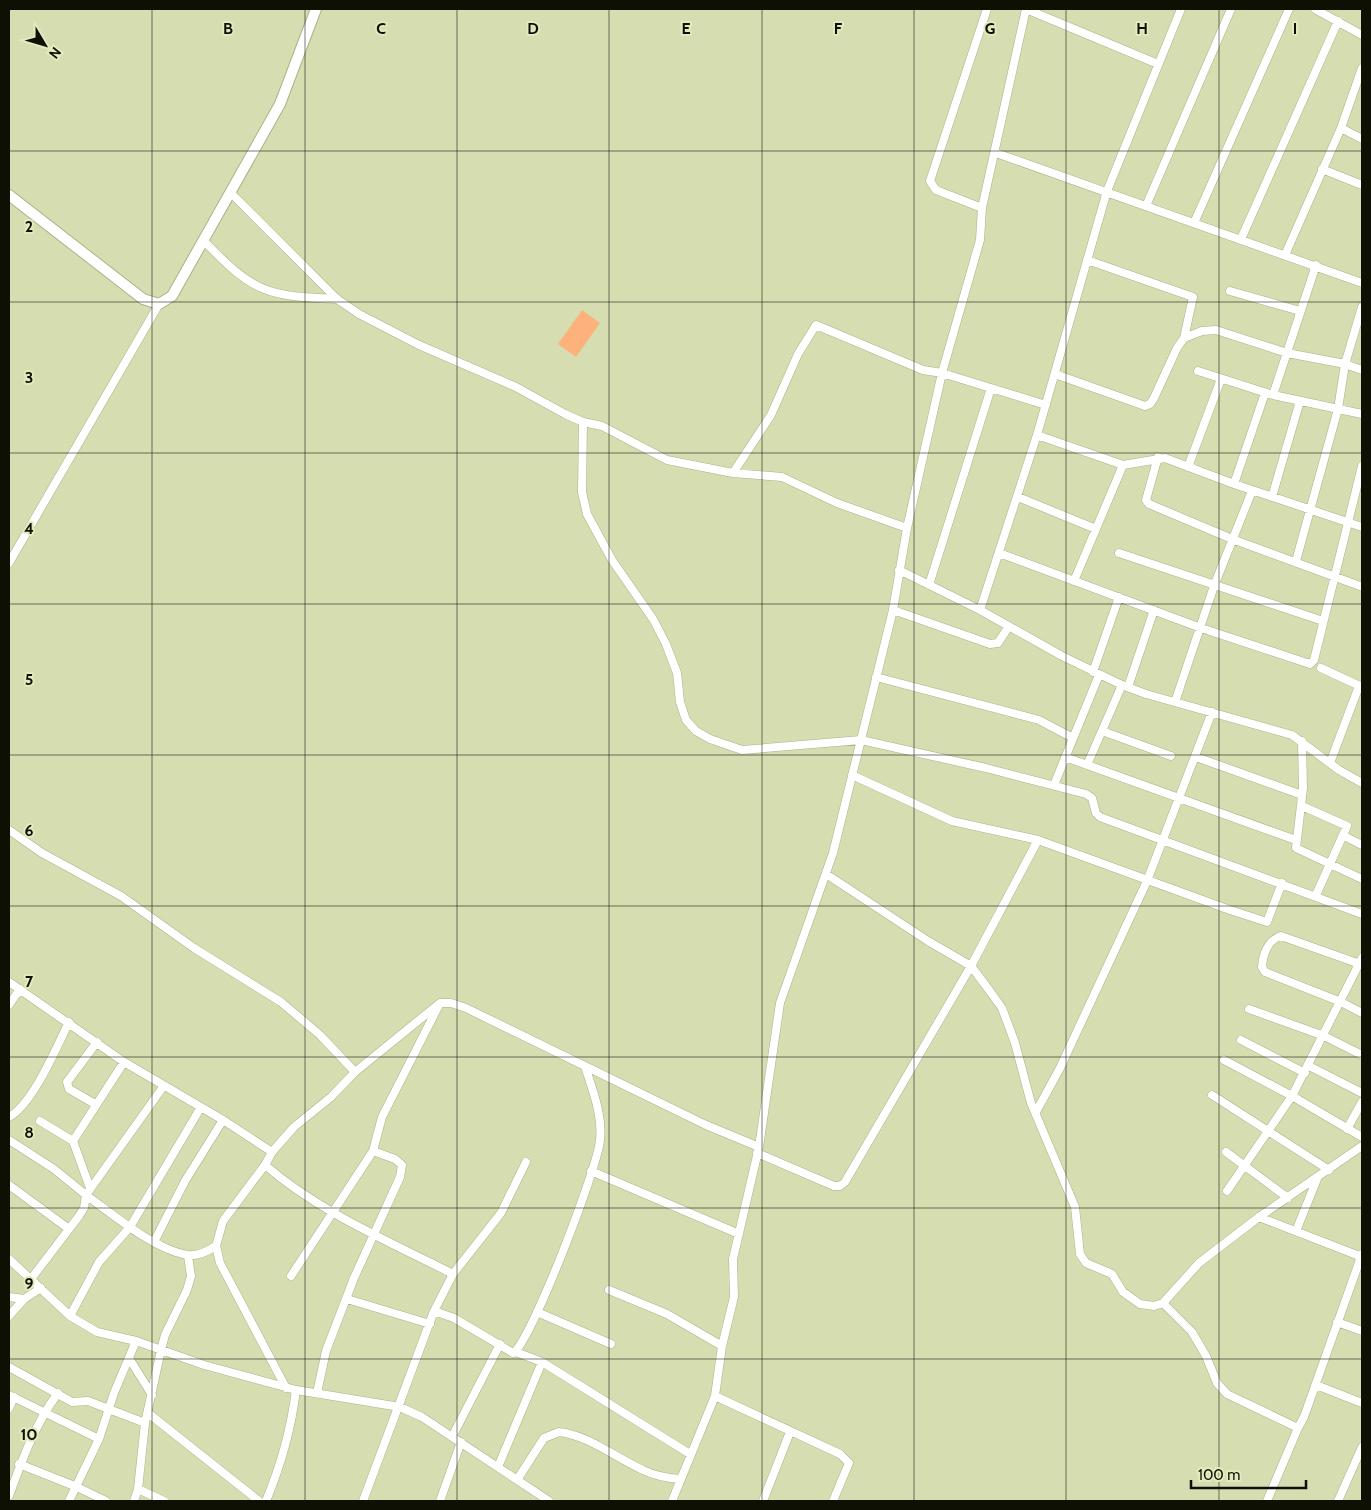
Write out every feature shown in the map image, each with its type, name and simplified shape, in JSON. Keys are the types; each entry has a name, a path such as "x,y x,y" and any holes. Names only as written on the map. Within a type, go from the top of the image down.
{"street":[{"path":"9,563 145,332 159,304 172,296 231,193 280,104 316,9"},
{"path":"982,208 936,190 930,181 986,9"},
{"path":"672,1501 715,1396 722,1346 734,1297 733,1259 758,1150 780,1003 826,874 861,740 893,610 907,528 942,373 980,240 982,208 996,153 1026,9 1158,64"},
{"path":"980,610 1046,406 1107,191 1181,9"},
{"path":"1146,206 1231,9"},
{"path":"1194,223 1288,9"},
{"path":"1315,9 1362,35"},
{"path":"1241,239 1338,21"},
{"path":"1284,254 1359,88 1362,68"},
{"path":"1341,128 1362,139"},
{"path":"996,153 1316,265 1362,283"},
{"path":"1322,169 1362,185"},
{"path":"231,193 336,299 359,314 419,346 516,387 583,422 602,426 667,460 733,473 782,477 837,503 907,528"},
{"path":"9,195 143,299 159,304"},
{"path":"204,241 233,271 262,290 292,297 336,299"},
{"path":"1055,374 1145,406 1150,404 1154,398 1177,348 1184,338 1194,299 1191,295 1087,260"},
{"path":"1234,484 1287,353 1316,265"},
{"path":"1230,291 1300,311"},
{"path":"1296,561 1312,511 1338,409 1345,364 1362,307"},
{"path":"733,473 771,415 798,354 816,325 923,370 942,373 1046,406"},
{"path":"1184,338 1202,331 1216,330 1287,353 1345,364 1362,370"},
{"path":"1198,370 1269,394 1362,414"},
{"path":"1188,466 1221,379"},
{"path":"929,585 991,388"},
{"path":"1272,497 1300,401"},
{"path":"583,422 582,484 587,514 612,560 653,619 670,652 677,673 680,702 686,720 696,731 710,739 742,750 861,740 1054,785 1090,796 1096,813 1100,816 1316,895 1362,914"},
{"path":"1037,435 1123,465 1158,457 1312,511 1362,526"},
{"path":"1158,457 1147,502 1232,539 1360,586"},
{"path":"1074,581 1123,465"},
{"path":"999,553 1201,628 1310,664 1314,660 1362,466"},
{"path":"1175,702 1214,586 1252,490"},
{"path":"1018,496 1096,529"},
{"path":"1119,553 1323,621"},
{"path":"899,570 980,610 1096,673 1125,686 1292,735 1302,740 1330,763 1362,783"},
{"path":"1054,785 1096,673 1119,597"},
{"path":"893,610 990,644 998,643 1009,626"},
{"path":"1087,765 1125,686 1154,610"},
{"path":"1321,668 1361,686 1330,763"},
{"path":"876,677 1039,720 1073,738"},
{"path":"1036,1112 1060,1068 1147,881 1165,840 1212,712"},
{"path":"1102,731 1171,756"},
{"path":"1302,740 1302,806 1296,840 1298,850 1362,879"},
{"path":"1065,757 1296,840"},
{"path":"1196,757 1302,794"},
{"path":"852,775 952,822 1038,840 1147,881 1267,922 1282,883"},
{"path":"1302,806 1346,825 1344,836 1316,895"},
{"path":"9,830 42,852 121,896 194,948 281,1002 320,1035 355,1072"},
{"path":"1344,836 1362,845"},
{"path":"286,1388 246,1308 224,1274 216,1246 223,1221 265,1165 272,1152 294,1127 331,1097 355,1072 440,1003 451,1003 466,1008 758,1150 834,1186 840,1186 845,1182 971,966 1038,840"},
{"path":"826,874 928,941 971,966 1002,1008 1036,1112 1075,1207 1080,1254 1086,1263 1099,1270 1109,1272 1117,1279 1123,1292 1140,1304 1154,1306 1163,1303 1199,1264 1259,1217 1317,1179 1362,1146"},
{"path":"1227,1191 1292,1096 1307,1070 1341,1002 1361,961 1281,936 1276,937 1267,947 1262,967 1265,972 1341,1002 1362,1013"},
{"path":"9,982 70,1022 124,1062 163,1087 223,1120 272,1152"},
{"path":"9,1005 20,990"},
{"path":"291,1276 373,1151 382,1117 440,1003"},
{"path":"1249,1009 1324,1036 1362,1055"},
{"path":"9,1117 18,1112 28,1100 70,1022"},
{"path":"1241,1040 1362,1094"},
{"path":"95,1104 69,1089 67,1082 96,1042"},
{"path":"1224,1060 1292,1096 1362,1137"},
{"path":"73,1140 124,1062"},
{"path":"516,1352 537,1312 591,1171 600,1141 600,1124 585,1066"},
{"path":"31,1279 84,1208 88,1192 163,1087"},
{"path":"1212,1095 1329,1170"},
{"path":"1347,1129 1362,1102"},
{"path":"70,1316 99,1262 130,1227 201,1107"},
{"path":"154,1242 185,1181 223,1120"},
{"path":"40,1121 73,1140 88,1192"},
{"path":"9,1140 88,1192 130,1227 154,1242 188,1256 203,1253 216,1246"},
{"path":"317,1394 323,1361 374,1234 400,1177 402,1165 395,1159 373,1151"},
{"path":"1226,1152 1288,1198"},
{"path":"363,1501 400,1407 434,1311 453,1274 501,1214 526,1162"},
{"path":"265,1165 288,1184 334,1211 374,1234 453,1274"},
{"path":"591,1171 739,1234"},
{"path":"1296,1231 1317,1179"},
{"path":"9,1185 69,1229"},
{"path":"1259,1217 1362,1256 1304,1417 1267,1501"},
{"path":"134,1501 138,1489 146,1423 164,1335 187,1290 191,1276 188,1256"},
{"path":"9,1259 70,1316 97,1332 136,1341 286,1388 400,1407 422,1417 550,1501"},
{"path":"9,1316 24,1299 42,1288"},
{"path":"609,1290 667,1314 722,1346"},
{"path":"9,1296 24,1299"},
{"path":"347,1299 430,1324"},
{"path":"1163,1303 1192,1332 1206,1356 1217,1383 1227,1394 1298,1428"},
{"path":"434,1311 454,1318 513,1353 516,1352 542,1362 690,1454"},
{"path":"537,1312 612,1344"},
{"path":"1337,1322 1362,1331"},
{"path":"69,1501 99,1439 114,1393 136,1341"},
{"path":"452,1437 500,1344"},
{"path":"129,1358 152,1395"},
{"path":"498,1467 542,1362"},
{"path":"9,1367 72,1402 88,1401 146,1423"},
{"path":"1316,1385 1362,1403"},
{"path":"266,1501 288,1440 296,1390"},
{"path":"9,1496 19,1464 45,1411 58,1393"},
{"path":"9,1408 11,1396 99,1439"},
{"path":"715,1396 840,1454 849,1463 834,1500"},
{"path":"148,1413 259,1501"},
{"path":"517,1480 544,1438 559,1432 586,1440 643,1471 659,1476 680,1479"},
{"path":"763,1501 790,1432"},
{"path":"440,1501 461,1442"},
{"path":"1338,1501 1362,1447"},
{"path":"19,1464 77,1487 106,1501"},
{"path":"138,1489 164,1501"}],"shaded area":[{"path":"582,310 600,323 576,357 558,344"}]}
